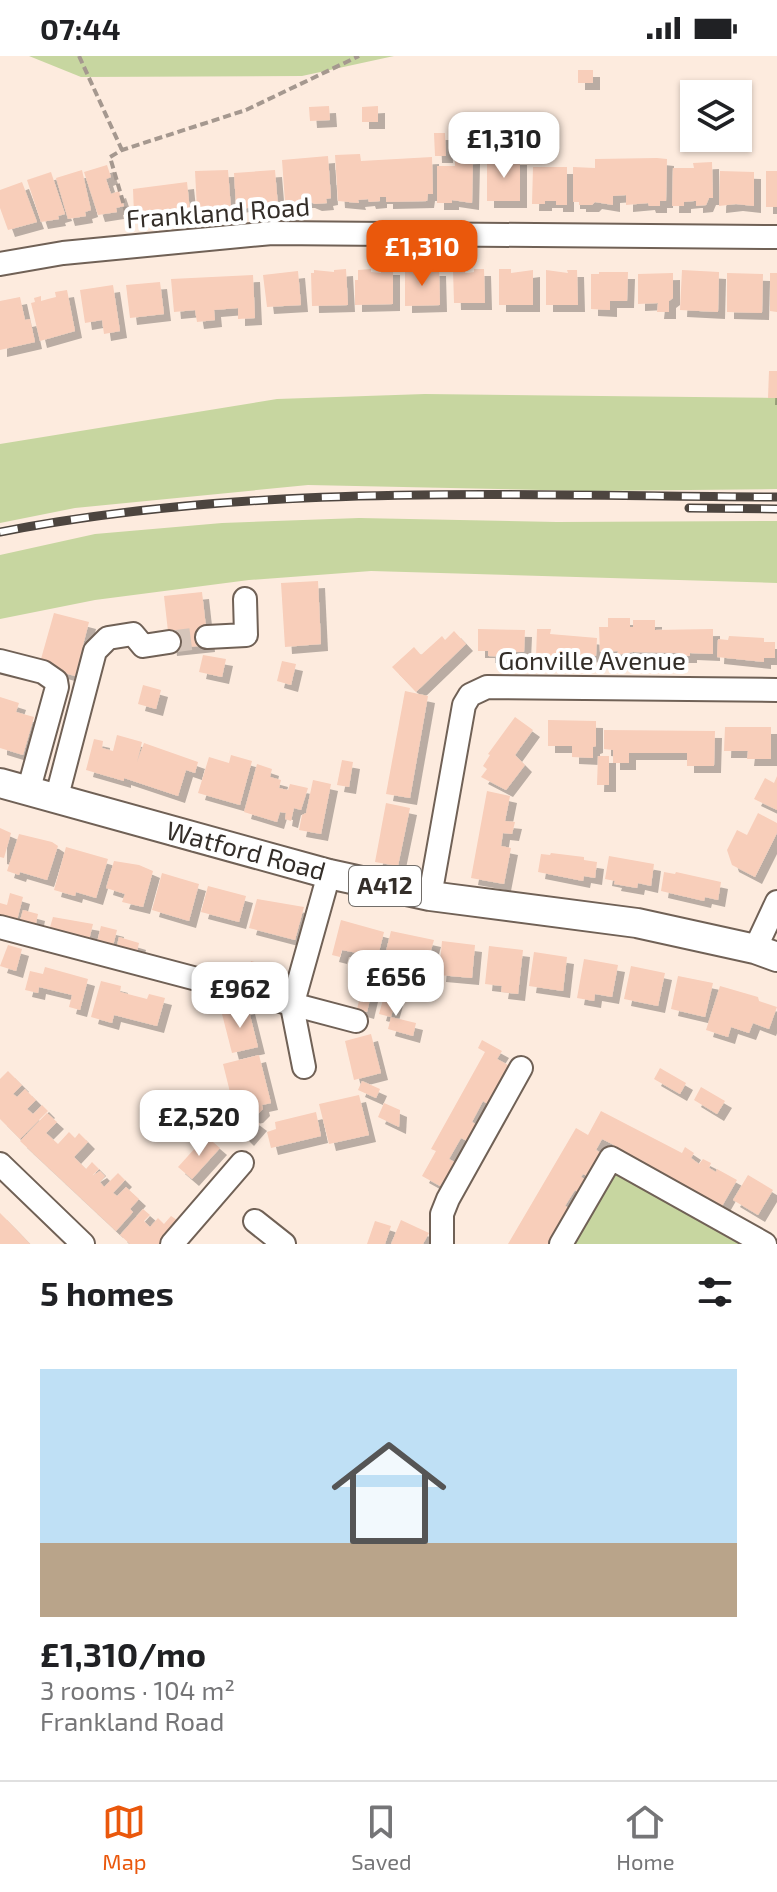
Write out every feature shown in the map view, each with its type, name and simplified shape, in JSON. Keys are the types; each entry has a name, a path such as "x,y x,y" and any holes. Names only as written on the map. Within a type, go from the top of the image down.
{"main road":[{"name":"Watford Road","path":"0,783 329,874 430,896 637,923 766,953"}],"street":[{"name":"Frankland Road","path":"0,264 63,253 272,233 777,237"},
{"path":"207,637 246,635 245,599"},
{"path":"56,800 95,651 108,638 133,634 143,646 169,642"},
{"path":"0,661 43,672 56,681 57,687 28,792"},
{"name":"Gonville Avenue","path":"430,896 464,705 470,695 487,687 777,690"},
{"path":"304,1067 292,1006 329,874"},
{"path":"766,953 777,902"},
{"path":"0,927 356,1021"},
{"path":"442,1244 442,1214 448,1199 521,1068"},
{"path":"561,1244 611,1158 765,1244"},
{"path":"172,1244 242,1163"},
{"path":"0,1164 83,1244"},
{"path":"255,1221 284,1244"}],"path":[{"path":"79,56 122,150"},
{"path":"135,245 110,157 122,150 246,110 359,56"}],"green space":[{"path":"29,56 394,56 302,76 81,77"},
{"path":"425,394 777,398 777,489 587,491 308,485 75,508 0,523 0,444 277,399"},
{"path":"359,518 557,522 777,521 777,583 371,571 249,580 95,600 0,619 0,555 95,534 222,523"},
{"path":"614,1173 739,1244 574,1244"}],"building":[{"path":"578,70 593,70 593,83 578,83"},
{"path":"329,106 330,120 310,121 309,107"},
{"path":"378,106 378,122 362,122 362,107"},
{"path":"434,133 445,133 446,156 435,156"},
{"path":"360,154 361,161 432,157 433,194 428,194 427,201 386,202 386,197 380,197 380,201 358,200 359,203 338,201 335,155"},
{"path":"328,156 331,198 326,199 327,203 304,201 304,205 291,206 291,202 285,202 282,160"},
{"path":"473,157 472,203 452,200 452,203 437,203 437,166 455,166 455,158"},
{"path":"487,158 520,158 520,201 487,201"},
{"path":"595,159 667,159 666,201 660,201 660,206 649,206 648,203 626,205 626,195 613,196 613,205 595,202 579,205 579,202 573,202 573,167 595,168"},
{"path":"712,162 713,198 709,198 706,205 696,206 694,201 684,202 684,206 672,206 673,168 694,168 693,163"},
{"path":"107,165 111,177 106,179 111,194 119,191 124,206 116,208 117,212 98,215 84,172"},
{"path":"533,167 567,167 567,205 556,205 556,201 532,204"},
{"path":"82,170 91,210 85,212 86,216 68,219 56,178"},
{"path":"228,170 231,209 197,209 195,171"},
{"path":"275,170 278,206 266,207 265,204 243,209 243,205 236,206 234,173"},
{"path":"720,171 754,172 754,206 719,206"},
{"path":"766,171 777,171 777,207 766,207"},
{"path":"51,172 65,214 58,216 59,219 41,222 27,180"},
{"path":"22,182 37,222 8,230 0,208 0,190"},
{"path":"187,182 190,211 134,214 133,189"},
{"path":"381,268 393,268 393,304 355,305 358,270 371,269 371,272 381,273"},
{"path":"346,269 348,305 312,306 311,273 314,270 334,272"},
{"path":"405,269 427,272 427,269 439,269 440,305 405,306"},
{"path":"465,269 468,273 474,272 474,269 484,269 485,303 454,303 453,270"},
{"path":"499,269 511,269 511,273 533,270 533,305 499,305"},
{"path":"546,270 568,273 567,270 577,270 578,305 546,305"},
{"path":"682,270 719,272 718,312 680,310"},
{"path":"298,271 301,305 267,307 263,275"},
{"path":"628,272 627,301 610,301 610,310 591,309 591,274"},
{"path":"673,273 673,298 669,301 669,312 657,312 658,303 638,304 638,274"},
{"path":"727,273 763,274 762,313 727,312"},
{"path":"770,273 777,273 777,312 770,311"},
{"path":"253,275 255,318 238,319 238,308 214,310 215,320 197,322 195,310 174,312 171,279"},
{"path":"160,282 164,314 130,318 126,285"},
{"path":"113,285 120,331 104,334 102,320 85,323 80,290"},
{"path":"67,290 75,331 40,341 31,303 35,302 34,298 41,296 41,301 56,297 55,292"},
{"path":"20,297 25,320 30,319 35,342 0,350 0,301"},
{"path":"769,371 777,371 777,398 768,398"},
{"path":"318,581 321,644 285,647 281,583"},
{"path":"202,592 208,645 170,649 164,596"},
{"path":"54,613 89,622 75,676 39,666"},
{"path":"608,618 630,618 630,627 633,627 633,620 655,620 655,630 713,629 713,654 680,656 680,653 633,652 617,655 618,651 600,652 599,627 608,627"},
{"path":"478,629 525,630 524,652 515,652 514,657 488,656 488,651 478,651"},
{"path":"537,629 551,629 550,634 597,638 596,656 586,655 585,659 536,657"},
{"path":"454,631 466,644 416,692 392,667 414,647 421,655 442,636 445,640"},
{"path":"729,636 764,638 764,642 775,642 775,658 764,658 764,662 717,657 718,639 728,640"},
{"path":"203,655 226,659 222,677 199,672"},
{"path":"282,661 296,664 291,685 277,681"},
{"path":"143,685 161,690 156,709 138,704"},
{"path":"405,691 428,696 410,798 386,794"},
{"path":"0,697 19,703 16,712 34,717 23,755 0,748"},
{"path":"515,717 533,730 515,755 525,765 506,790 481,777 487,769 483,766 488,754"},
{"path":"548,720 596,721 593,758 572,757 572,746 548,746"},
{"path":"725,727 771,727 771,759 747,759 748,751 724,751"},
{"path":"604,730 715,731 714,766 687,766 687,753 629,753 629,763 613,763 613,750 604,749"},
{"path":"117,735 142,742 137,762 144,743 198,762 195,773 186,770 178,796 124,778 124,781 86,770 94,739 103,741 102,748 113,751"},
{"path":"231,755 252,761 240,805 198,793 209,757 229,763"},
{"path":"598,756 609,756 609,785 597,785"},
{"path":"342,760 353,762 349,787 337,785"},
{"path":"257,764 272,769 270,777 281,780 279,788 288,790 290,784 308,788 301,810 294,808 291,821 285,819 286,813 280,812 277,822 244,812"},
{"path":"777,776 777,810 754,799 765,778 774,783"},
{"path":"313,780 331,784 321,834 299,830"},
{"path":"487,791 510,796 505,821 515,822 512,834 503,833 501,846 511,848 504,884 471,878"},
{"path":"386,803 410,808 398,866 375,862"},
{"path":"758,813 777,823 777,833 755,877 732,865 727,850 737,830 747,835"},
{"path":"0,828 11,833 4,858 0,857"},
{"path":"19,834 58,846 47,880 7,871"},
{"path":"66,847 108,859 96,898 54,890"},
{"path":"541,854 584,857 584,860 597,862 595,878 584,876 583,881 538,872"},
{"path":"609,856 654,864 651,886 638,883 637,888 605,879"},
{"path":"114,861 153,871 143,907 122,902 125,894 106,888"},
{"path":"664,872 721,882 718,900 705,897 704,901 661,891"},
{"path":"162,873 199,884 189,921 152,910"},
{"path":"208,886 246,896 239,922 201,912"},
{"path":"10,893 23,897 15,928 0,924 0,903 7,905"},
{"path":"257,899 304,907 295,940 249,928"},
{"path":"23,910 38,914 34,933 18,928"},
{"path":"53,917 93,924 88,944 48,934"},
{"path":"341,920 384,932 375,968 355,960 357,953 342,950 340,957 332,955"},
{"path":"101,926 117,930 113,946 97,942"},
{"path":"391,931 434,940 421,984 381,971"},
{"path":"119,937 139,943 135,960 115,954"},
{"path":"442,941 475,945 472,978 439,975"},
{"path":"8,945 22,949 16,971 0,966"},
{"path":"489,946 523,950 518,994 501,992 502,986 485,984"},
{"path":"534,952 567,957 563,991 529,986"},
{"path":"584,959 618,965 612,997 595,994 594,1001 577,998"},
{"path":"251,961 261,964 257,980 278,985 275,995 245,984"},
{"path":"631,966 665,973 658,1006 624,999"},
{"path":"45,967 88,979 80,1010 69,1007 72,995 39,987 38,993 25,990 30,971 43,974"},
{"path":"678,976 713,983 705,1017 671,1009"},
{"path":"101,981 121,986 120,992 147,999 149,994 165,998 157,1026 114,1015 112,1023 91,1017"},
{"path":"720,986 758,997 759,1001 777,1007 769,1029 753,1023 749,1033 731,1027 728,1037 706,1030"},
{"path":"361,993 371,995 367,1012 357,1009"},
{"path":"384,996 396,999 391,1017 379,1014"},
{"path":"248,1007 258,1047 232,1053 222,1014"},
{"path":"391,1017 416,1023 413,1036 388,1029"},
{"path":"371,1034 381,1073 354,1080 345,1041"},
{"path":"482,1040 502,1051 497,1059 510,1066 492,1107 483,1101 472,1122 480,1127 471,1143 461,1138 449,1159 458,1164 449,1180 445,1178 440,1186 422,1176 436,1151 431,1149 485,1052 478,1048"},
{"path":"259,1055 271,1103 262,1105 263,1109 256,1116 245,1118 238,1090 230,1092 223,1064"},
{"path":"660,1068 686,1083 680,1094 654,1079"},
{"path":"8,1071 22,1085 13,1094 17,1097 25,1089 36,1100 27,1109 33,1114 42,1105 48,1111 20,1139 0,1119 0,1079"},
{"path":"362,1081 380,1089 376,1098 358,1090"},
{"path":"701,1087 725,1101 717,1114 694,1100"},
{"path":"359,1095 369,1135 329,1144 319,1104"},
{"path":"384,1103 400,1110 399,1127 378,1117"},
{"path":"601,1111 682,1153 685,1147 694,1153 691,1158 699,1164 703,1159 711,1163 709,1168 737,1180 721,1208 638,1168 641,1162 634,1157 630,1163 610,1151 614,1145 602,1139 596,1150 601,1153 587,1176 583,1174 581,1177 586,1180 579,1193 575,1190 565,1206 569,1208 548,1244 508,1244 576,1128 588,1135"},
{"path":"316,1112 321,1136 271,1148 267,1132 276,1129 275,1122"},
{"path":"47,1113 57,1122 46,1133 58,1144 69,1132 75,1138 79,1133 88,1142 74,1157 86,1169 92,1162 99,1169 92,1176 100,1171 105,1176 100,1182 104,1187 118,1173 125,1180 113,1193 117,1196 126,1187 139,1199 130,1209 133,1212 116,1231 20,1141"},
{"path":"252,1118 260,1124 247,1139 240,1132"},
{"path":"206,1136 220,1148 192,1179 178,1167"},
{"path":"748,1175 773,1190 758,1215 733,1200"},
{"path":"143,1209 150,1215 144,1221 150,1227 158,1218 164,1224 171,1216 177,1220 163,1237 180,1244 130,1244 120,1235"},
{"path":"0,1213 10,1223 30,1244 0,1244"},
{"path":"401,1220 429,1233 423,1244 391,1244"},
{"path":"375,1221 391,1226 385,1244 367,1244"}],"tunnel":[{"path":"169,642 207,637"}],"railway":[{"path":"0,532 96,516 193,505 290,499 484,494 777,497"},
{"path":"689,508 777,509"}]}
